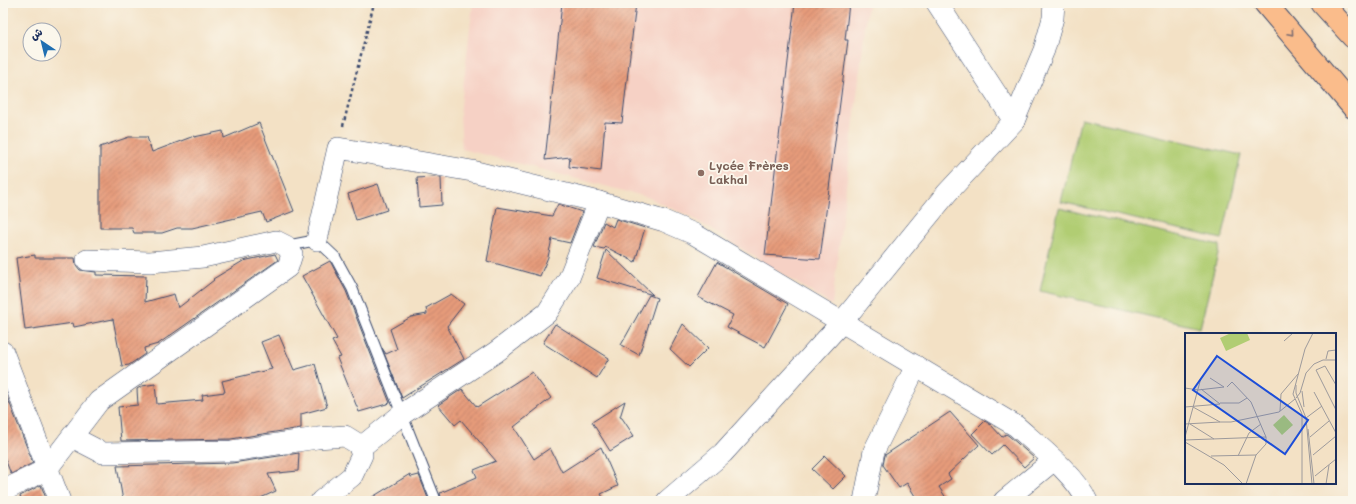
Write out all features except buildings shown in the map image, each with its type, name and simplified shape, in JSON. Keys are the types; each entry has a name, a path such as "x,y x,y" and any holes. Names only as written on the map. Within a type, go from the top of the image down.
{"main road":[{"path":"1265,3 1353,107"},
{"path":"1322,3 1351,33"}],"street":[{"path":"937,3 1014,121"},
{"path":"667,501 723,453 842,322 947,193 1014,121 1044,50 1054,18 1054,3"},
{"path":"317,240 338,148 472,171 599,202 664,221 694,234 1016,426 1054,460 1083,493 1087,501"},
{"path":"360,448 401,415 496,352 547,313 569,278 599,202"},
{"path":"3,491 47,469 99,401 288,267 292,254 286,246 276,241 203,257 150,262 87,260"},
{"path":"3,352 60,501"},
{"path":"864,501 874,451 916,366"},
{"path":"72,436 103,453 232,451 317,438 345,436 358,444 362,455 352,476 321,501"},
{"path":"1004,501 1054,460"}],"lane":[{"path":"286,246 317,240 335,257 352,288 436,501"}],"path":[{"path":"338,148 374,3"}],"shaded area":[{"name":"Lycée Frères Lakhal","path":"473,3 868,3 832,305 691,217 647,197 462,149 460,114"}],"green space":[{"path":"1081,118 1241,155 1222,239 1061,202"},
{"path":"1059,208 1220,245 1200,328 1040,291"}],"place":[{"name":"Lycée Frères Lakhal","path":"701,173"}]}
